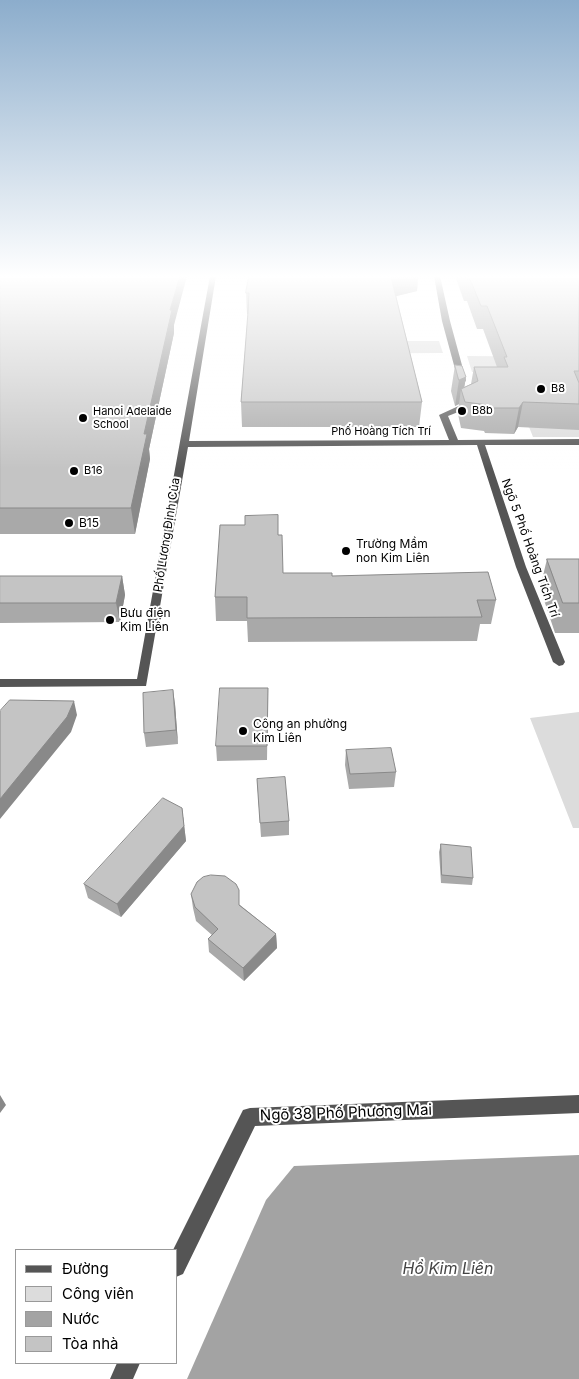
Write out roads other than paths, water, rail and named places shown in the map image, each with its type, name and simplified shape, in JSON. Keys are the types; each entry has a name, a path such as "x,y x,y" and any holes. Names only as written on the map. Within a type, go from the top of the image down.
{"street":[{"name":"Phố Lương Định Của","path":"0,683 142,683 202,340"},
{"path":"451,340 468,405 444,415 455,443"},
{"name":"Ngõ 5 Phố Hoàng Tích Trí","path":"480,442 521,567 559,662"},
{"name":"Phố Hoàng Tích Trí","path":"183,444 579,442"},
{"name":"Ngõ 38 Phố Phương Mai","path":"178,1263 250,1118 579,1104"},
{"path":"121,1379 128,1364"}],"water":[{"name":"Hồ Kim Liên","path":"579,1155 579,1379 187,1379 266,1200 294,1166"}],"place":[{"name":"B8","path":"541,389"},
{"name":"B8b","path":"462,411"},
{"name":"Hanoi Adelaide School","path":"83,418"},
{"name":"B16","path":"74,471"},
{"name":"B15","path":"69,523"},
{"name":"Trường Mầm non Kim Liên","path":"346,551"},
{"name":"Bưu điện Kim Liên","path":"110,620"},
{"name":"Công an phường Kim Liên","path":"243,731"}]}
